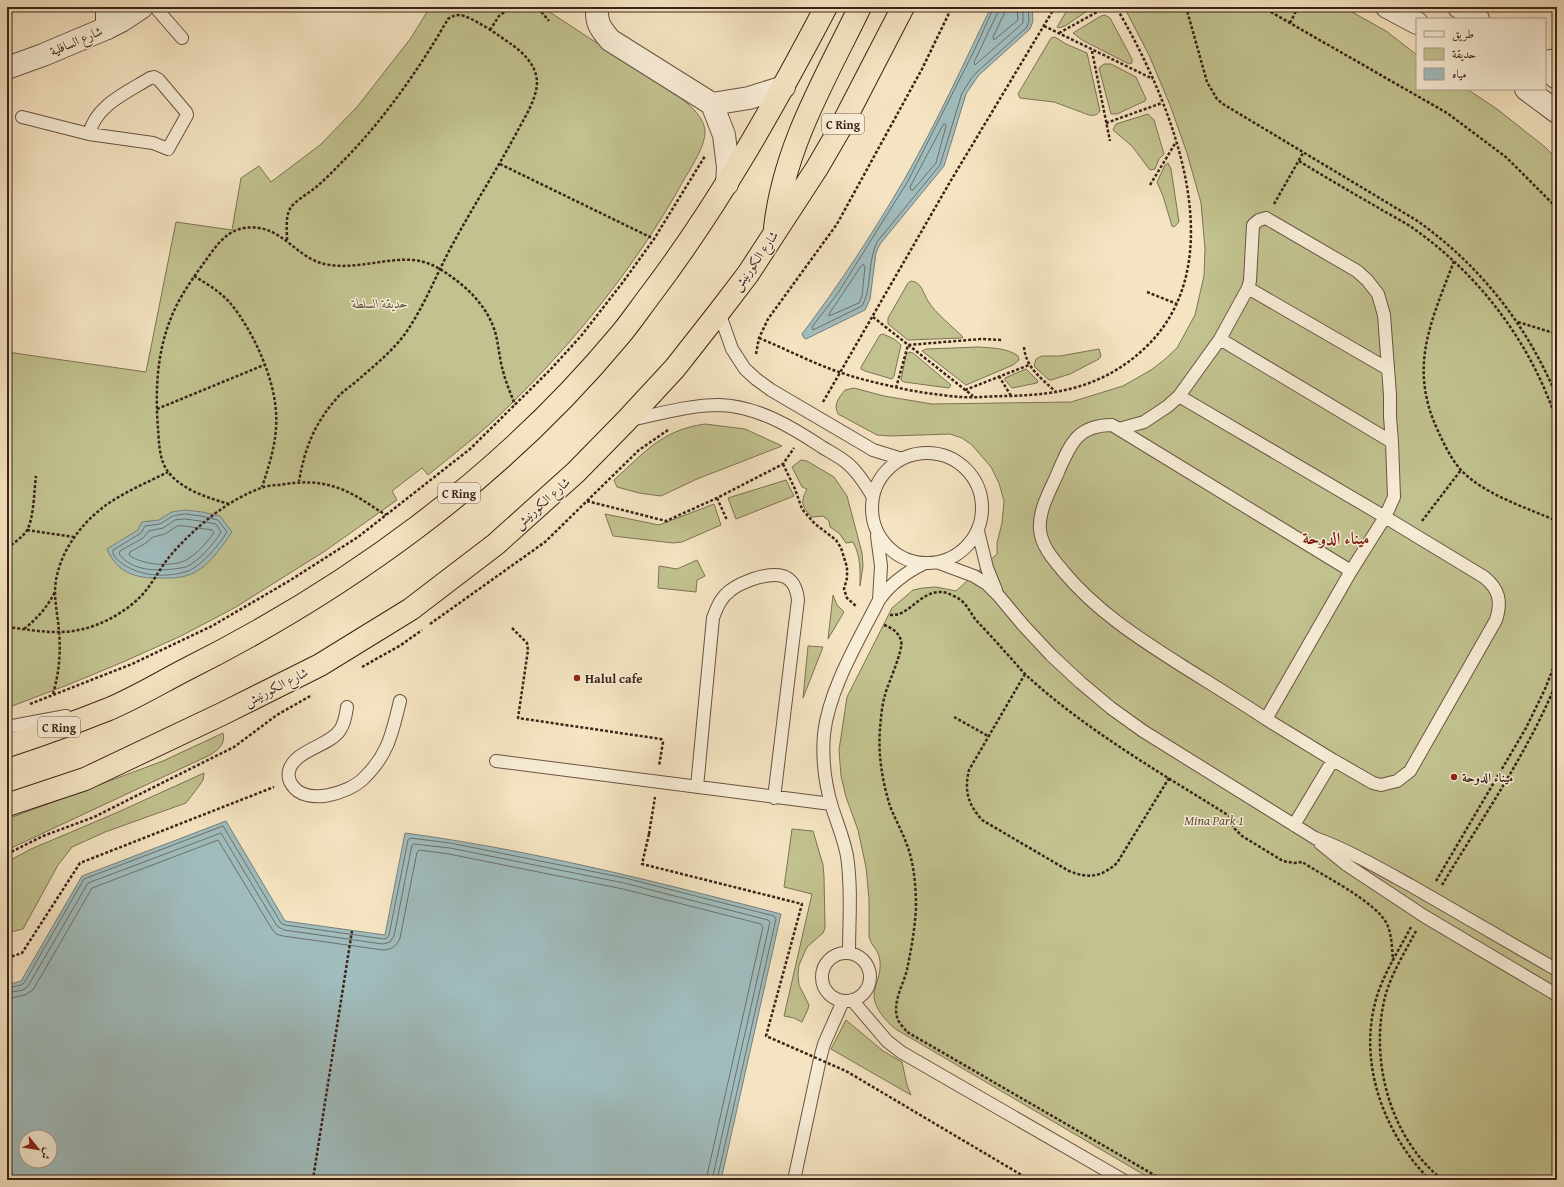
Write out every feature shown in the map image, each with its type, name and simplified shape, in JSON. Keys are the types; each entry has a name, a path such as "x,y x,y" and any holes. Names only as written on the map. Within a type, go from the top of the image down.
{"highway":[{"name":"C Ring","path":"7,746 110,708 224,651 286,616 350,576 403,538 450,501 508,451 559,402 620,335 684,251 727,184 784,87 826,7"},
{"path":"774,235 782,187 796,141 860,7"},
{"name":"شارع الكورنيش","path":"7,805 85,779 224,713 320,665 411,609 496,544 576,472 626,421 675,368 719,312 774,235 817,168 839,131 903,7"}],"street":[{"name":"شارع السافلية","path":"7,68 43,55 107,18 121,21 142,7"},
{"path":"597,7 596,17 600,28 610,40 712,104 724,134 728,167 727,184"},
{"path":"1387,7 1416,22"},
{"path":"1459,7 1476,18"},
{"path":"1546,69 1557,78"},
{"path":"712,104 749,98 784,87"},
{"path":"1527,90 1557,112"}],"lane":[{"path":"156,7 182,38"},
{"path":"1546,57 1557,54"},
{"path":"22,117 89,134 154,143 168,149 187,115 159,80 154,77 150,78 109,104 99,113 92,124 89,134"},
{"path":"1119,429 1144,422 1168,406 1179,396 1220,339 1248,288 1250,281 1253,225 1259,220 1266,218 1357,271 1368,280 1378,294 1384,315 1394,497 1385,517 1351,571 1266,719"},
{"path":"1248,288 1388,369"},
{"path":"719,312 732,349 745,369 771,390 873,450 902,459"},
{"path":"1220,339 1392,442"},
{"path":"1179,396 1413,533 1484,577 1497,591 1499,611 1496,620 1410,771 1397,782 1389,784 1373,783 1332,760 1138,638 1110,618 1070,580 1046,549 1040,529 1042,512 1072,441 1081,433 1090,428 1101,425 1112,426 1351,571"},
{"path":"626,421 681,409 721,405 765,415 784,423 848,464 866,484 873,497"},
{"path":"877,533 889,549 905,560 923,564 939,563 951,559 962,552 972,542 978,530 982,516 982,501 978,486 971,473 960,463 946,456 932,453 917,454 902,459 889,468 878,481 873,497 872,515 877,533 881,566 879,600"},
{"path":"978,530 987,568 998,595"},
{"path":"939,563 974,576 987,584 1023,626 1051,655 1111,708 1143,731 1294,826 1315,838 1349,852 1557,970"},
{"path":"849,953 848,864 831,804 823,759 824,734 829,709 838,685 879,600 898,578 923,564"},
{"path":"697,787 714,618 717,608 722,598 730,590 740,584 766,575 782,575 794,585 798,600 774,798"},
{"path":"347,707 340,731 295,761 289,770 289,781 296,791 308,796 329,794 350,789 362,779 385,752 392,735 400,701"},
{"path":"7,727 110,708"},
{"path":"1294,826 1332,760"},
{"path":"496,761 774,798 831,804"},
{"path":"1315,838 1347,865 1419,912 1557,995"},
{"path":"849,953 864,961 868,967 870,975 866,992 859,997 848,1001 836,999 829,994 824,987 822,979 823,970 833,957 849,953"},
{"path":"794,1180 824,1044 848,1001"},
{"path":"848,1001 887,1041 901,1052 1123,1180"}],"path":[{"path":"490,30 499,16 511,7"},
{"path":"533,7 539,9 549,21"},
{"path":"745,369 755,355 759,338 768,319 837,224 922,69 952,7"},
{"path":"825,422 830,412 821,405 950,182 1054,7"},
{"path":"1059,33 1106,7"},
{"path":"759,338 840,373 896,388 962,397 1037,395 1070,390 1104,378 1134,359 1158,334 1177,304 1188,270 1192,236 1189,198 1176,142 1153,79 1133,36 1116,7"},
{"path":"1186,7 1207,82 1217,99 1303,153 1416,220 1440,237 1480,276 1518,322 1546,369 1557,397"},
{"path":"1262,7 1447,113 1507,158 1557,208"},
{"path":"1290,23 1298,7"},
{"path":"287,240 287,220 291,208 316,187 347,157 375,125 402,91 448,20 453,16 459,15 465,17 490,30 514,46 525,56 534,68 537,82 534,100 500,164 468,216 419,312 392,350 338,397 322,418 312,434 303,456 299,481"},
{"path":"1044,26 1153,79"},
{"path":"1092,50 1110,141"},
{"path":"1106,123 1162,103"},
{"path":"1150,185 1176,142"},
{"path":"25,706 132,664 212,626 289,582 358,537 470,450 516,405 580,336 623,282 654,239 706,151"},
{"path":"1266,218 1303,153"},
{"path":"1298,161 1416,230 1454,261 1477,284 1509,324 1526,353 1542,383 1557,422"},
{"path":"500,164 654,239"},
{"path":"229,504 195,492 179,482 168,472 161,455 156,409 159,367 163,342 171,317 194,276 216,246 227,234 242,228 259,228 274,232 287,240 298,251 313,260 329,265 346,266 402,259 428,263 459,281 475,297 488,316 497,338 503,373 516,405"},
{"path":"1454,261 1429,329 1423,361 1427,403 1433,421 1446,448 1461,470 1492,492 1557,521"},
{"path":"194,276 210,286 230,303 254,340 273,389 276,413 276,433 270,462 262,487"},
{"path":"1147,292 1177,304"},
{"path":"873,317 973,396"},
{"path":"1518,322 1557,334"},
{"path":"908,345 981,339 1003,340"},
{"path":"896,388 908,345"},
{"path":"1024,347 1029,365 1035,374 1056,392"},
{"path":"156,409 264,365"},
{"path":"965,390 1029,365"},
{"path":"999,376 1011,396"},
{"path":"587,501 666,521 717,498 784,464 802,434"},
{"path":"784,464 802,509 815,524 836,540 841,548 847,567 847,578 844,589 847,598 870,618 891,628 897,633 901,641 901,650 892,672 885,697 880,728 880,760 883,781 891,807 907,845 912,864 916,906 914,931 906,972 897,1002 897,1018 907,1032 1163,1180"},
{"path":"1413,533 1461,470"},
{"path":"24,629 42,613 50,603 55,591 63,556 74,537 88,520 109,503 168,472"},
{"path":"7,548 18,540 27,530 32,514 36,476"},
{"path":"7,627 59,633 96,625 113,616 130,606 142,595 154,580 165,562 184,539 224,507 262,487 299,481 317,482 342,489 386,515"},
{"path":"717,498 727,520"},
{"path":"27,530 74,537"},
{"path":"53,695 60,666 55,591"},
{"path":"870,618 894,616 928,594 939,591 949,594 962,601 975,618 1025,674 1089,726 1231,817 1234,827 1247,840 1283,861 1294,863 1302,862 1364,901 1379,914 1387,924 1390,935 1393,961"},
{"path":"512,628 527,643 528,650 518,718 661,739 663,742 649,834 642,864 802,904 766,1036 846,1071 1030,1180"},
{"path":"1428,896 1529,721 1545,689 1557,659"},
{"path":"1025,674 969,770 967,780 969,800 974,811 982,820 1069,871 1079,875 1099,875 1109,870 1117,863 1169,778"},
{"path":"954,717 988,736"},
{"path":"7,958 22,953 80,863 289,781"},
{"path":"1419,912 1383,979 1373,1017 1371,1058 1374,1078 1384,1111 1395,1136 1406,1153 1430,1180"},
{"path":"312,1180 314,1179 352,931"}],"green space":[{"name":"حديقة السلطة","path":"430,7 542,7 690,105 704,125 705,137 700,151 663,215 624,274 603,302 534,381 490,424 428,475 422,468 392,491 397,500 325,551 236,607 181,636 123,662 7,708 7,352 146,372 176,222 232,230 241,178 259,166 271,182 320,145 357,107 411,38"},
{"path":"1069,7 1093,7 1065,26 1059,28 1057,27"},
{"name":"Mina Park 1","path":"1124,7 1343,7 1386,31 1416,54 1416,90 1468,90 1497,109 1545,147 1557,159 1557,1180 1153,1180 897,1030 885,1019 878,1009 874,999 880,971 880,961 869,937 869,899 866,867 858,830 846,797 841,776 839,750 847,697 892,608 913,590 936,587 956,591 997,554 997,543 1002,523 1004,501 999,483 991,467 972,445 962,438 950,434 877,435 838,414 836,404 845,390 854,388 884,396 932,404 1071,402 1123,386 1151,370 1177,348 1195,315 1204,276 1205,249 1201,203 1187,153 1170,105 1149,55"},
{"path":"1105,15 1110,18 1132,59 1132,63 1129,64 1082,40 1073,33"},
{"path":"1055,37 1066,44 1087,53 1100,111 1097,114 1089,115 1054,102 1020,98 1018,94 1051,38"},
{"path":"1104,64 1111,64 1136,77 1146,99 1145,101 1117,114 1111,114 1099,68"},
{"path":"1148,114 1154,120 1164,154 1159,159 1155,169 1150,170 1132,146 1113,130 1116,124"},
{"path":"1168,163 1171,169 1179,222 1174,227 1172,226 1157,182 1165,165"},
{"path":"911,281 918,283 931,306 963,337 962,338 908,340 888,324 888,318 908,283"},
{"path":"883,334 894,339 901,345 892,379 861,369 880,335"},
{"path":"979,347 1009,351 1018,356 1019,360 1013,365 966,385 922,351 926,349"},
{"path":"1099,349 1101,356 1099,359 1070,374 1051,380 1049,380 1034,366 1036,359 1042,356 1060,356"},
{"path":"909,352 913,353 951,385 949,388 904,382 901,380 906,355"},
{"path":"1026,369 1038,381 1037,383 1012,388 1005,380 1005,378"},
{"path":"705,424 745,429 782,446 697,479 661,496 639,493 617,487 614,480 655,444 677,431"},
{"path":"801,460 807,461 834,477 847,496 862,553 863,566 860,586 859,558 853,542 846,543 839,533 830,527 829,521 823,516 812,517 804,507 803,497 807,489 802,487 792,467"},
{"path":"786,480 794,496 736,519 728,498"},
{"path":"714,504 721,525 682,542 673,543 613,536 605,514 659,525"},
{"path":"697,560 705,576 697,580 696,592 658,588 659,566 677,569"},
{"path":"833,595 837,605 844,612 828,639"},
{"path":"808,646 823,647 803,698"},
{"path":"223,733 224,737 222,743 218,749 210,755 7,850 7,819 163,761"},
{"path":"204,773 203,780 186,803 105,832 72,847 58,865 23,929 7,933 7,862 31,849 116,813"},
{"path":"792,829 813,831 823,865 824,876 825,928 823,933 807,947 799,965 799,985 809,1005 802,1022 794,1018 784,1016 812,894 784,887"},
{"path":"846,1020 883,1051 902,1062 907,1085 911,1095 831,1049"}],"water":[{"path":"991,7 1032,7 1033,21 1030,29 979,75 966,94 944,166 880,244 876,253 870,299 865,310 806,339 804,338 802,334 829,297 880,220 916,159"},
{"path":"185,510 220,516 232,532 213,557 204,566 192,574 179,577 147,578 130,574 117,565 107,549 138,530 142,522 159,520 172,512"},
{"path":"226,821 285,921 385,935 405,833 500,848 594,868 781,914 721,1180 7,1180 7,985 21,981 82,876"}],"place":[{"name":"Halul cafe","path":"577,678"},
{"name":"ميناء الدوحة","path":"1454,777"}],"district":[{"name":"ميناء الدوحة","path":"1336,537"}]}
